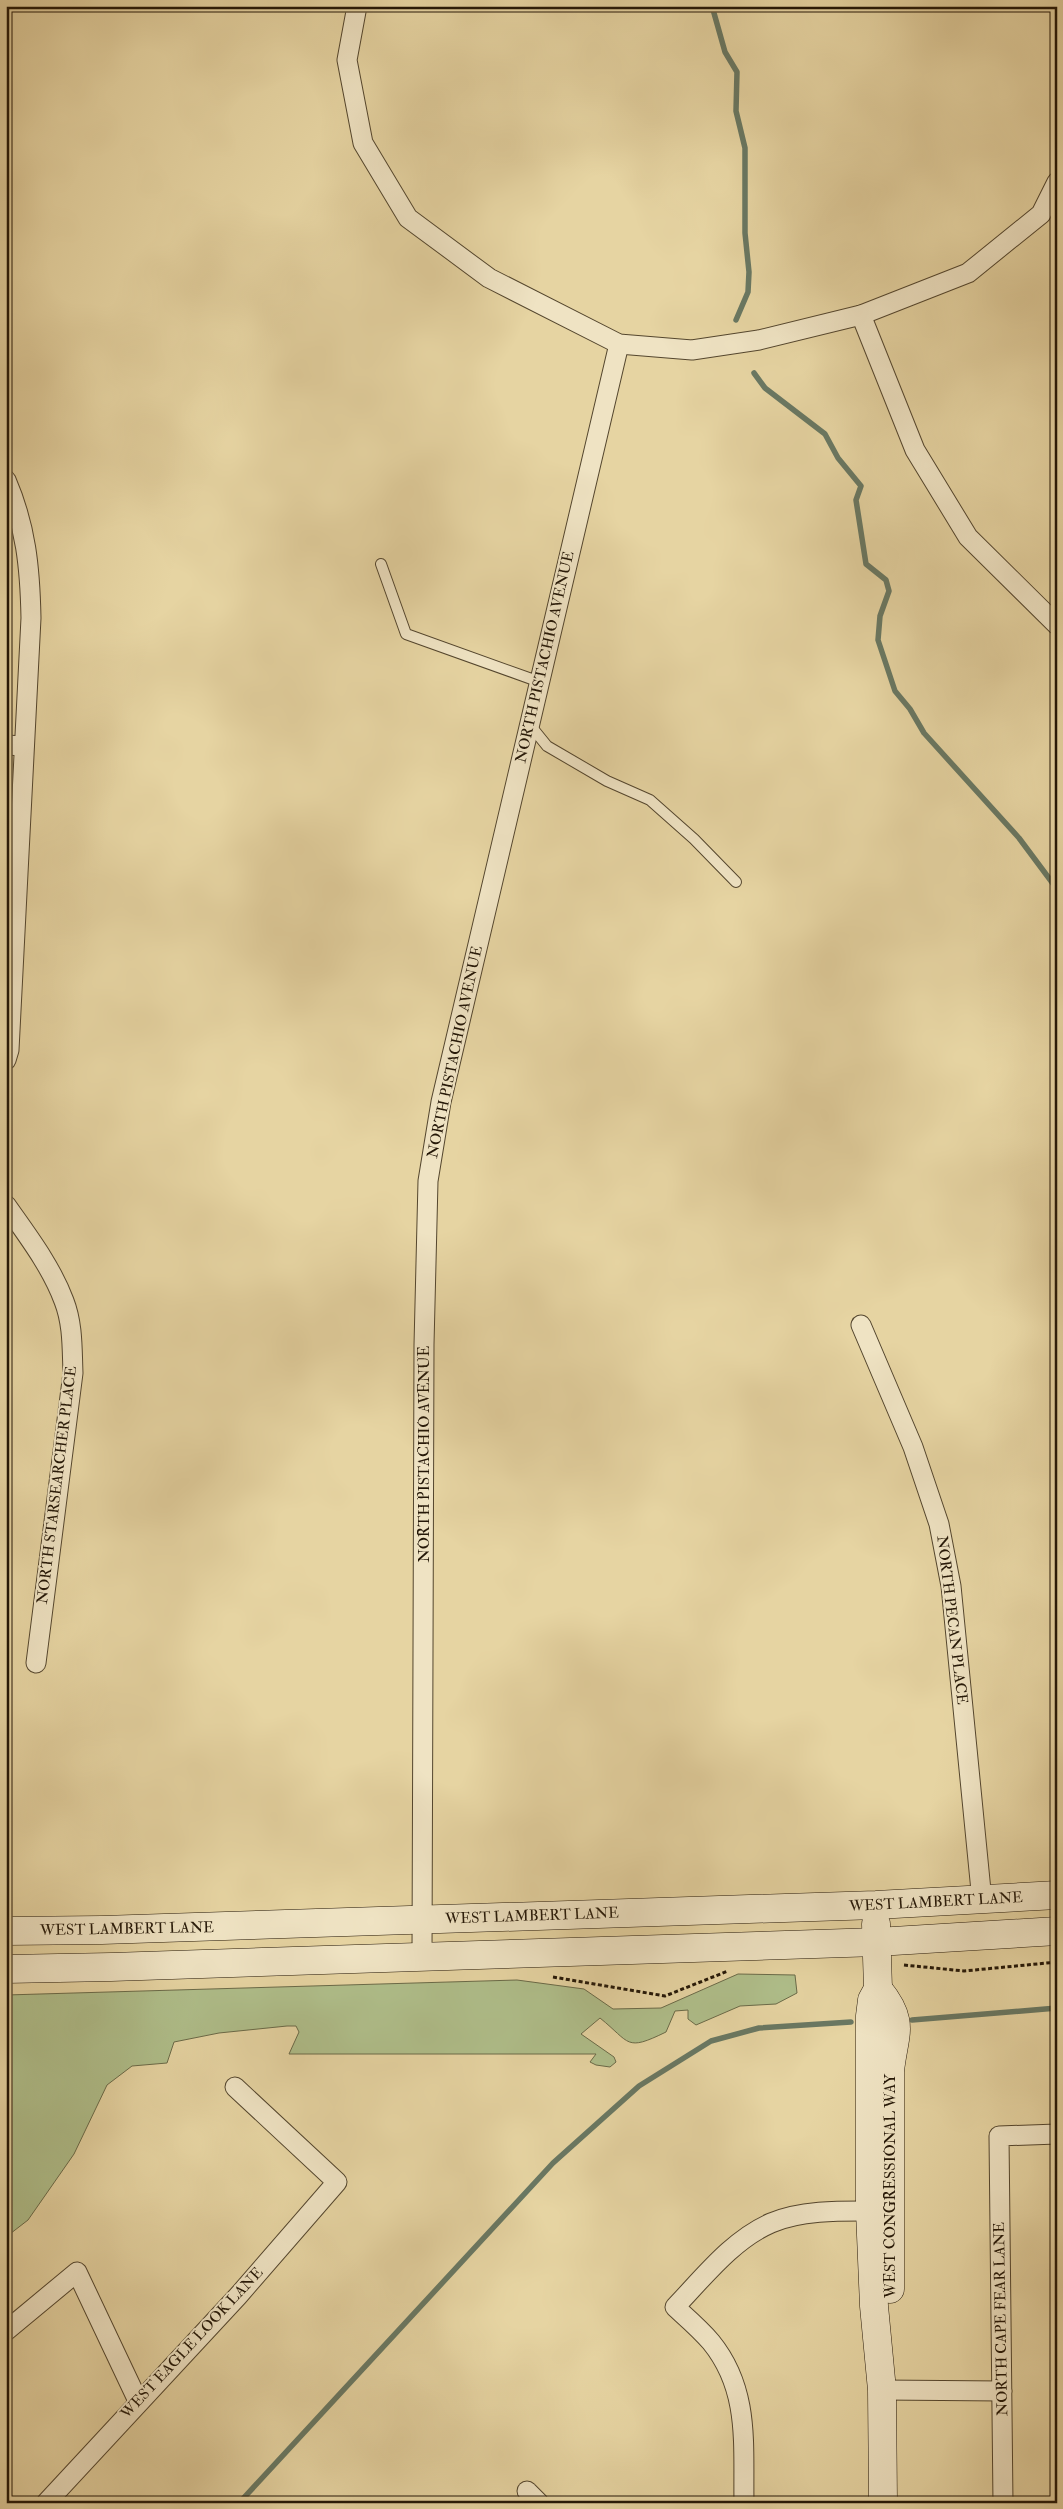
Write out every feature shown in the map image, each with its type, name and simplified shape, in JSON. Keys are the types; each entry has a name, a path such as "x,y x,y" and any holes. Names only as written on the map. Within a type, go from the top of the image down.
{"main road":[{"name":"WEST LAMBERT LANE","path":"6,1931 102,1930 876,1905 982,1901 1057,1894"},
{"name":"WEST CONGRESSIONAL WAY","path":"876,1905 878,1988 872,2000 870,2016 880,2211 874,2306 882,2390 883,2503"},
{"path":"6,1968 877,1942 1057,1931"}],"street":[{"path":"357,6 347,60 363,143 408,218 489,278 619,344 692,350 759,340 862,315 968,273 1041,214 1057,182"},
{"path":"862,315 915,450 968,538 1057,625"},
{"name":"NORTH PISTACHIO AVENUE","path":"422,1957 424,1345 428,1181 441,1102 619,344"},
{"path":"6,480 22,523 30,566 31,618 15,746 11,1030 6,1060"},
{"name":"NORTH STARSEARCHER PLACE","path":"6,1205 49,1268 65,1302 72,1337 72,1373 36,1663"},
{"name":"NORTH PECAN PLACE","path":"861,1325 913,1447 940,1524 951,1586 982,1901"},
{"name":"WEST EAGLE LOOK LANE","path":"46,2503 138,2401 238,2296 337,2182 235,2087"},
{"name":"NORTH CAPE FEAR LANE","path":"1003,2503 999,2136 1057,2134"},
{"path":"744,2503 743,2416 738,2391 727,2366 710,2341 675,2307 742,2241 771,2223 801,2216 880,2211"},
{"path":"6,2331 77,2272 138,2401"},
{"path":"882,2390 1002,2391"}],"lane":[{"path":"381,564 406,634 540,682"},
{"path":"530,725 547,746 608,781 650,800 694,839 736,882"}],"path":[{"path":"901,1965 964,1971 1057,1962"},
{"path":"665,1996 732,1969"}],"green space":[{"path":"738,1974 795,1975 797,1993 776,2004 740,2006 696,2025 688,2019 688,2010 675,2011 666,2032 643,2042 629,2042 600,2018 581,2034 614,2057 616,2062 610,2067 590,2062 596,2054 289,2054 299,2032 296,2026 219,2033 174,2042 167,2063 132,2066 107,2085 74,2154 28,2220 6,2237 6,1995 517,1980 584,1989 613,2009 661,2008"}],"waterway":[{"path":"712,6 725,52 737,72 736,111 745,148 745,233 749,272 748,292 736,320"},
{"path":"754,373 765,388 825,434 838,458 861,486 856,500 866,564 886,580 889,591 880,616 878,640 895,691 910,709 924,733 1019,838 1057,889"},
{"path":"912,2020 1057,2008"},
{"path":"239,2503 553,2163 639,2086 711,2041 759,2028 851,2022"}]}
